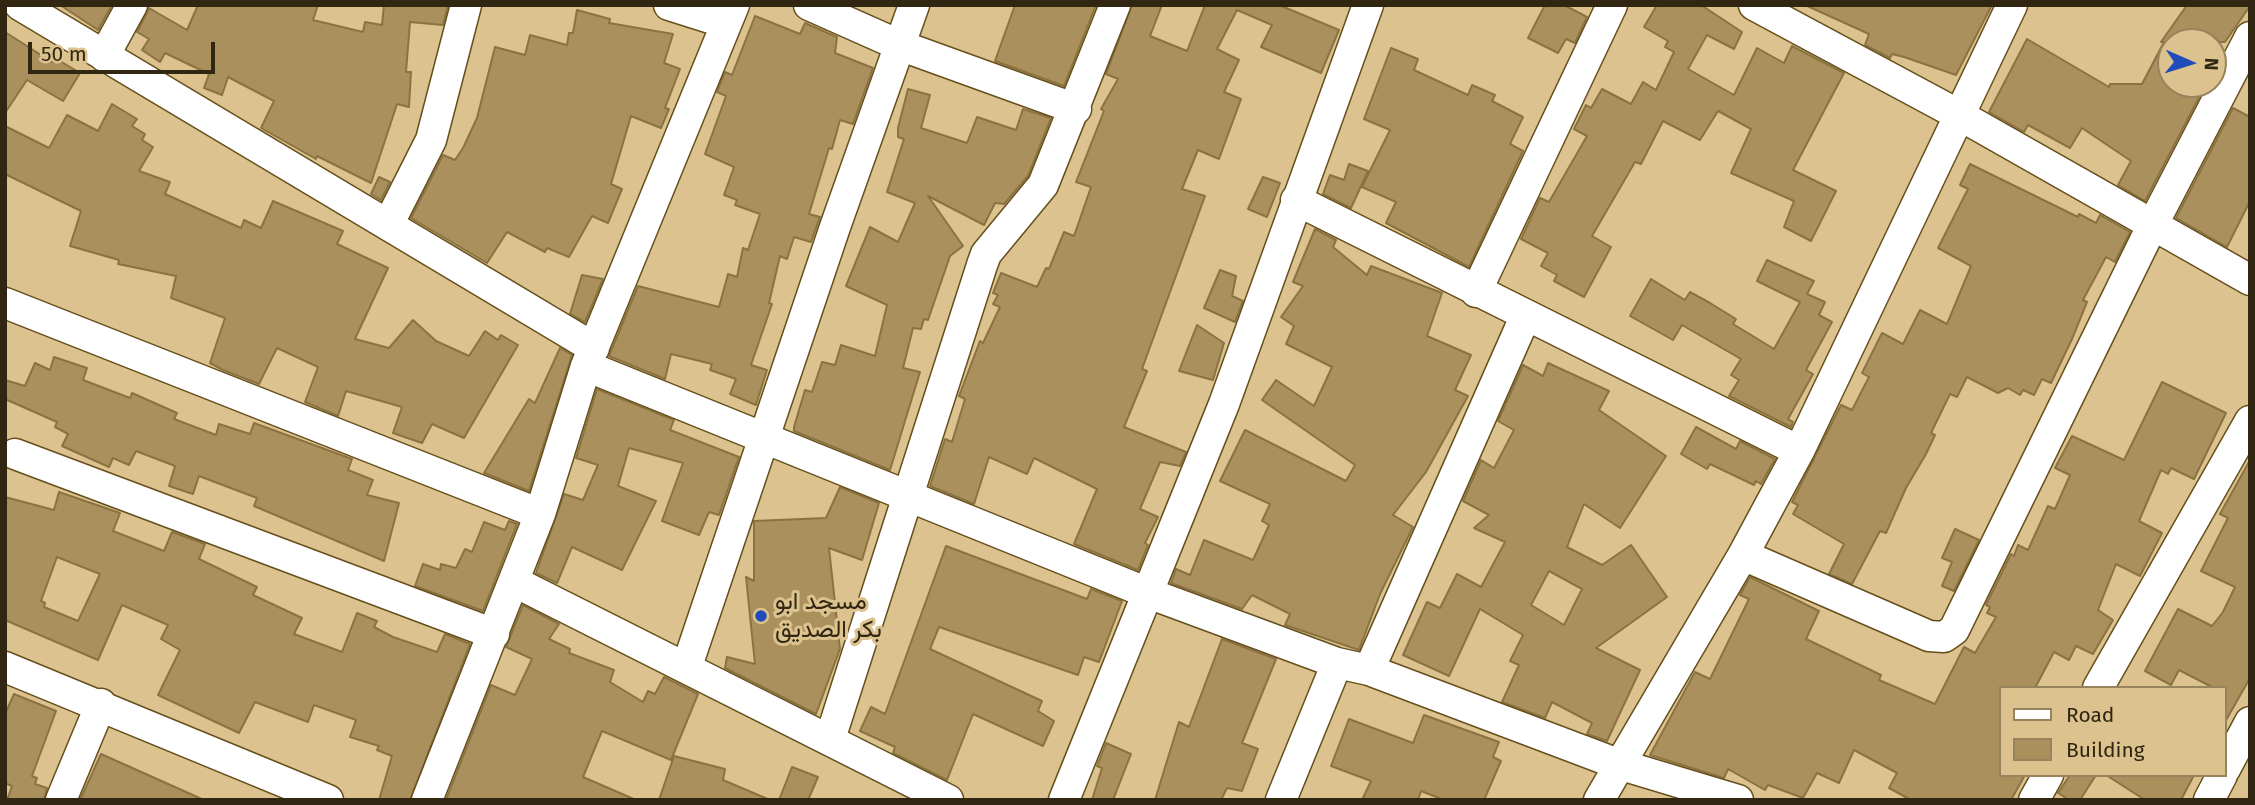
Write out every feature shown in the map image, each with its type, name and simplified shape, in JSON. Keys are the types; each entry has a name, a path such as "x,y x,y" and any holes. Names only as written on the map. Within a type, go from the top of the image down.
{"street":[{"path":"20,5 388,225 590,357 764,439 1148,593 1336,663 1369,670 1618,764 1738,800"},
{"path":"104,55 132,5"},
{"path":"388,225 431,140 466,5"},
{"path":"427,800 515,582 540,514 590,357 730,14 669,5"},
{"path":"809,5 900,45 1076,109"},
{"path":"687,666 914,5"},
{"path":"830,739 986,254 1043,185 1076,109 1115,5"},
{"path":"1064,800 1224,404 1368,5"},
{"path":"1476,292 1612,5"},
{"path":"1754,5 1961,116 2153,223 2250,281"},
{"path":"1599,800 1743,555 1799,451 2012,5"},
{"path":"1743,555 1930,636 1944,637 1954,629 2153,223 2250,37"},
{"path":"1296,200 1525,317 1799,451"},
{"path":"5,303 540,514"},
{"path":"1369,670 1525,317"},
{"path":"2099,686 2250,421"},
{"path":"15,454 494,634"},
{"path":"515,582 687,666 948,800"},
{"path":"1281,800 1336,663"},
{"path":"5,667 328,800"},
{"path":"61,800 100,704"},
{"path":"2227,765 2250,723"},
{"path":"2034,800 2047,777"},
{"path":"2209,800 2221,777"}],"building":[{"path":"60,5 112,5 98,30"},
{"path":"198,5 318,5 313,20 363,32 365,22 382,25 384,5 448,5 443,25 410,22 406,72 411,72 409,107 397,104 371,183 317,156 316,159 261,128 274,101 228,77 222,95 204,88 209,74 165,53 160,62 142,50 149,39 137,32 149,8 187,30"},
{"path":"1015,5 1096,5 1064,86 995,61"},
{"path":"1132,5 1162,5 1150,36 1187,51 1205,5 1279,5 1339,30 1321,73 1261,47 1272,25 1237,10 1217,49 1239,60 1224,92 1241,99 1219,159 1198,150 1182,189 1205,196 1142,369 1147,371 1124,427 1186,452 1180,466 1160,462 1140,509 1158,517 1145,543 1148,545 1138,570 1074,544 1097,489 1034,458 1027,474 989,457 974,504 930,486 945,439 952,442 965,399 959,396 980,341 983,343 1000,307 993,304 998,295 993,293 1001,273 1037,287 1046,268 1049,269 1064,232 1074,236 1091,187 1076,182 1104,111 1101,109 1118,79 1106,74"},
{"path":"1545,5 1564,5 1587,17 1575,43 1566,39 1558,53 1528,38"},
{"path":"1657,5 1701,5 1742,32 1734,49 1707,35 1688,69 1734,95 1757,48 1784,63 1792,46 1844,73 1793,170 1836,191 1811,241 1784,227 1794,201 1731,173 1751,129 1718,111 1700,140 1663,121 1641,164 1635,162 1592,236 1611,247 1584,297 1554,281 1557,275 1541,266 1548,253 1521,239 1540,198 1549,202 1587,136 1574,129 1586,105 1591,108 1602,89 1631,104 1643,82 1656,90 1674,52 1665,47 1668,41 1644,27"},
{"path":"1805,5 1992,5 1956,75 1904,57 1892,54 1890,58 1865,45 1869,34"},
{"path":"2187,5 2250,6 2227,39 2227,28 2171,28"},
{"path":"577,10 610,19 609,23 673,34 664,63 680,69 665,108 669,109 661,128 631,116 611,184 622,189 608,223 592,216 569,257 547,248 545,252 507,232 487,263 411,218 443,155 455,160 463,148 477,118 495,47 525,55 530,35 567,45 569,33 573,33"},
{"path":"755,16 800,34 805,23 837,37 835,53 873,68 853,124 840,120 832,149 829,148 809,214 820,217 811,242 794,237 787,259 780,256 769,303 772,304 751,365 767,370 756,405 730,394 736,379 710,370 712,364 671,354 665,379 609,356 638,286 719,307 728,274 737,277 743,248 748,250 760,214 735,205 737,200 724,195 734,167 705,154 726,96 717,92 725,72 732,75"},
{"path":"5,32 52,62 55,58 80,73 63,101 27,80 5,113"},
{"path":"2027,39 2109,87 2110,84 2142,84 2157,55 2157,98 2199,98 2145,201 2118,185 2131,161 2082,128 2070,148 2028,125 2024,132 1989,112"},
{"path":"1391,48 1418,59 1414,70 1468,95 1472,85 1495,95 1492,101 1523,117 1510,144 1523,151 1469,267 1386,223 1396,202 1362,187 1390,130 1364,119"},
{"path":"908,89 930,95 921,128 967,143 977,117 1016,130 1023,109 1051,118 1028,176 1004,204 995,203 984,225 928,196 963,246 950,256 928,320 924,319 921,329 913,328 903,368 920,372 890,470 794,431 794,427 805,390 812,392 822,362 835,365 841,345 875,356 887,305 846,286 870,227 898,242 915,203 887,192 904,139 898,137 898,128"},
{"path":"112,104 137,119 132,126 145,134 142,140 153,147 139,171 170,182 165,194 241,228 244,220 261,228 273,201 343,231 337,244 388,268 355,339 389,348 413,320 436,341 469,356 485,331 498,340 501,335 518,345 464,438 432,424 422,443 393,433 402,407 346,391 338,416 305,402 318,367 277,348 259,384 223,370 210,363 225,318 171,298 176,276 118,264 119,260 70,246 81,211 5,174 5,126 49,148 67,115 98,131"},
{"path":"2233,108 2250,117 2250,201 2227,247 2176,218"},
{"path":"1349,164 1368,171 1351,208 1323,194 1330,175 1344,180"},
{"path":"1970,164 2078,217 2079,214 2096,223 2100,215 2130,232 2115,262 2106,257 2083,300 2087,302 2051,383 2042,379 2034,395 2023,390 2020,395 2008,388 1998,393 1967,377 1957,397 1950,394 1931,433 1935,435 1906,488 1886,533 1880,531 1852,584 1829,574 1844,544 1793,514 1798,505 1792,502 1841,405 1852,410 1869,377 1862,373 1882,333 1903,344 1920,310 1947,324 1971,266 1938,248 1968,189 1960,185"},
{"path":"379,177 390,182 381,200 371,194"},
{"path":"1263,177 1280,183 1267,217 1248,209"},
{"path":"1315,229 1336,240 1333,247 1367,275 1371,266 1442,293 1427,336 1471,355 1455,390 1468,396 1426,472 1393,515 1413,527 1380,594 1359,650 1285,625 1290,614 1252,595 1242,609 1171,583 1176,569 1190,575 1204,540 1253,560 1269,525 1262,521 1270,504 1220,481 1245,430 1346,481 1355,465 1262,400 1276,380 1314,406 1332,367 1286,344 1294,326 1281,317 1303,286 1293,282"},
{"path":"1767,260 1814,281 1807,294 1825,302 1819,315 1832,322 1806,370 1813,374 1788,419 1793,422 1791,427 1729,396 1739,380 1731,375 1741,359 1682,325 1673,340 1630,316 1651,279 1685,300 1690,292 1710,303 1736,319 1733,324 1774,349 1800,302 1757,281"},
{"path":"1220,270 1236,276 1232,296 1243,301 1235,322 1204,308"},
{"path":"582,275 603,279 585,322 570,314"},
{"path":"1197,325 1224,343 1213,380 1179,371"},
{"path":"560,348 572,355 529,491 484,473 529,399 535,403"},
{"path":"54,357 87,368 83,380 130,398 132,393 177,413 174,419 216,435 219,424 250,434 254,423 352,459 348,470 373,480 367,495 399,503 384,561 254,506 257,498 199,476 193,494 169,486 175,466 136,451 129,465 113,458 109,467 62,446 68,434 55,427 57,422 5,399 5,380 25,386 35,363 50,370"},
{"path":"1548,363 1609,391 1599,410 1666,456 1620,528 1584,504 1567,547 1602,565 1631,545 1667,597 1596,648 1640,670 1607,741 1587,734 1592,723 1552,702 1545,718 1502,702 1519,665 1510,661 1523,635 1480,609 1449,676 1403,655 1427,602 1440,608 1457,574 1481,587 1505,542 1474,528 1489,515 1463,501 1481,460 1494,468 1514,430 1498,421 1523,365 1543,376","holes":["1549,571 1582,589 1564,625 1531,605"]},
{"path":"2162,382 2226,413 2194,479 2171,468 2168,474 2161,470 2139,521 2162,533 2140,576 2116,564 2098,610 2113,620 2093,654 2076,646 2069,660 2054,652 2036,686 2000,686 2000,777 2024,777 2011,800 1911,800 1889,788 1897,773 1854,750 1839,783 1817,773 1803,798 1768,785 1765,790 1728,769 1724,778 1650,755 1695,672 1710,679 1749,599 1740,595 1750,577 1819,611 1806,639 1881,675 1879,680 1935,704 1964,647 1975,653 1996,617 1987,613 1990,607 1986,605 2011,554 2014,556 2018,545 2028,550 2048,506 2055,509 2070,475 2055,468 2072,436 2124,460"},
{"path":"597,389 674,420 670,430 739,457 719,515 709,512 699,535 662,521 683,463 629,448 618,486 656,501 622,570 572,547 557,583 536,573 564,494 583,500 598,465 576,458"},
{"path":"1696,427 1736,449 1740,441 1775,459 1761,484 1756,481 1754,485 1710,464 1707,469 1681,454"},
{"path":"2250,460 2250,678 2227,718 2227,686 2210,686 2179,670 2171,685 2145,671 2178,609 2212,626 2223,612 2235,587 2201,571 2228,518 2220,514"},
{"path":"840,487 879,503 862,560 829,548 840,649 816,714 725,668 727,657 755,664 746,577 754,581 754,521 826,518"},
{"path":"59,492 120,513 113,531 164,551 172,532 205,544 199,559 257,587 253,595 302,618 294,634 342,652 357,613 377,621 374,627 393,637 437,652 445,634 470,644 410,800 379,800 392,756 377,750 379,746 350,737 356,720 314,705 308,722 255,702 239,733 158,695 180,650 161,639 168,625 122,605 98,660 5,620 5,497 54,510","holes":["57,557 100,574 78,621 44,607 45,603 41,601"]},
{"path":"509,521 517,524 483,611 415,586 423,564 440,570 441,564 456,568 465,549 472,552 484,522 505,530"},
{"path":"1955,529 1979,540 1954,591 1942,586 1952,562 1942,558"},
{"path":"946,546 1087,599 1091,589 1122,601 1099,662 1084,657 1078,675 939,627 930,649 1042,701 1038,711 1054,721 1043,746 973,714 947,780 893,753 895,747 860,731 871,707 885,714"},
{"path":"523,605 559,624 549,639 570,649 569,653 614,670 610,682 643,702 648,691 655,694 664,677 698,694 671,760 602,731 583,777 636,800 446,800 491,685 515,695 532,659 506,647"},
{"path":"1222,639 1276,659 1242,743 1258,749 1242,791 1227,788 1221,800 1155,800 1179,722 1189,727"},
{"path":"14,694 56,711 32,776 37,778 35,784 47,788 44,800 7,800 12,786 5,783 5,714"},
{"path":"1424,715 1499,742 1493,757 1501,761 1484,800 1444,800 1421,791 1418,800 1362,800 1371,781 1331,766 1349,719 1413,743"},
{"path":"1106,743 1131,754 1113,800 1092,800 1102,768 1097,766"},
{"path":"101,754 204,800 80,800"},
{"path":"674,756 725,769 723,780 770,800 659,800"},
{"path":"792,767 818,777 808,800 779,800"},
{"path":"2069,777 2095,777 2080,800 2069,800 2058,793"},
{"path":"2109,777 2193,777 2181,800 2145,800"}],"place":[{"name":"مسجد ابو بكر الصديق","path":"761,616"}]}
